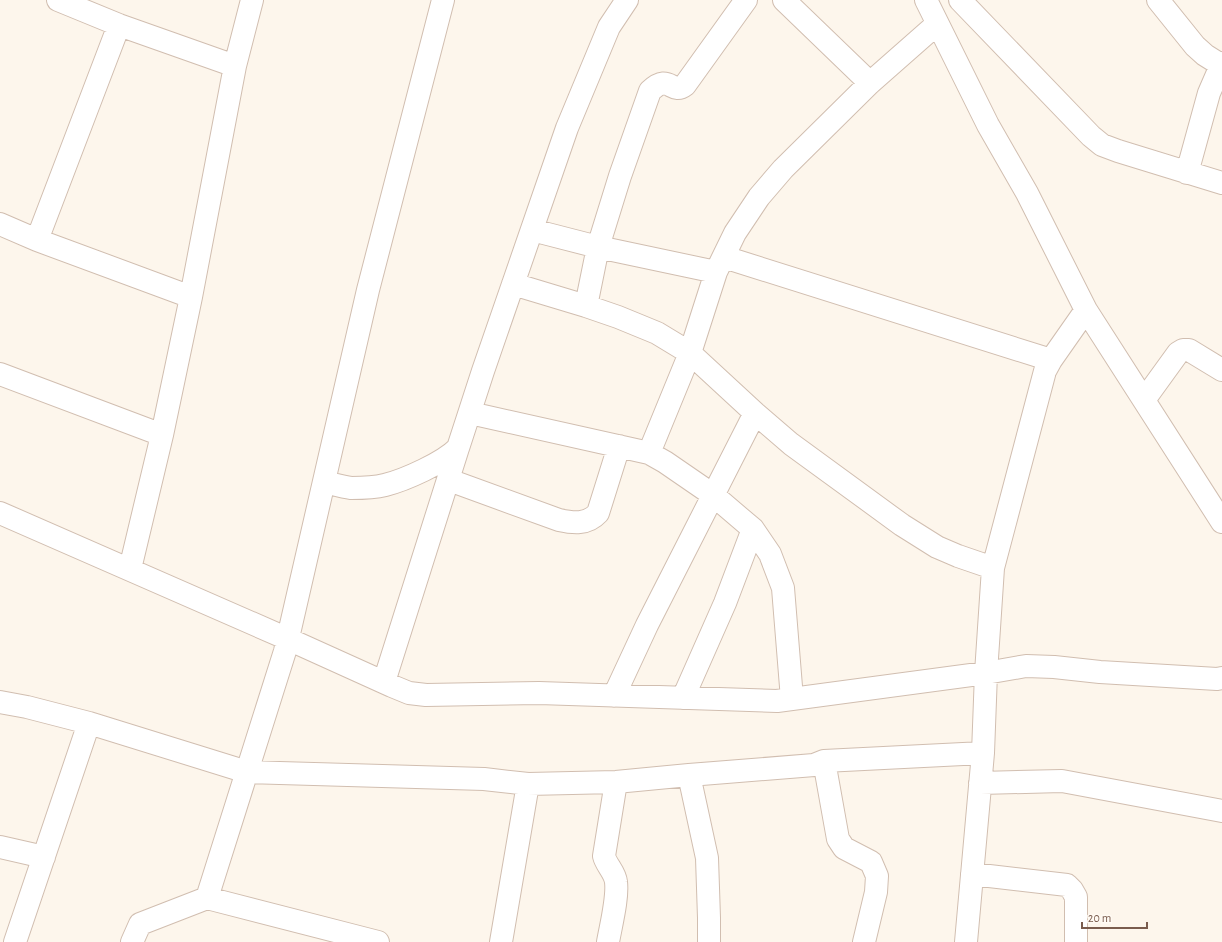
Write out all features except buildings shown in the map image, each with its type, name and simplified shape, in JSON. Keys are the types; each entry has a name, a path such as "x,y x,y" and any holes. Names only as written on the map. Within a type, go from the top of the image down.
{"street":[{"path":"58,0 119,25 235,66"},
{"path":"130,569 162,434 191,297 235,66 252,0"},
{"path":"207,898 288,639 368,290 443,0"},
{"path":"384,682 458,448 567,128 609,27 627,0"},
{"path":"586,306 598,247 620,176 650,91 660,83 666,83 677,89 685,85 746,0"},
{"path":"784,0 870,83"},
{"path":"960,0 1091,136 1102,145 1222,183"},
{"path":"1158,0 1205,55 1222,64 1209,93 1187,173"},
{"path":"649,453 690,353 720,265 735,233 759,197 783,169 870,83 934,8 988,125 1027,193 1086,310 1222,522"},
{"path":"37,240 119,25"},
{"path":"0,224 37,240 191,297"},
{"path":"532,230 598,247 720,265 1051,360"},
{"path":"513,284 586,306 657,333 690,353 791,444 902,525 937,547 993,568"},
{"path":"966,942 983,753 986,673 993,568 1045,371 1086,310"},
{"path":"1144,400 1178,354 1183,350 1190,350 1222,370"},
{"path":"0,374 162,434"},
{"path":"614,696 646,625 755,413"},
{"path":"470,414 649,453 665,462 712,495 753,529 770,554 783,588 792,699"},
{"path":"449,480 558,520 572,523 584,522 590,520 598,513 619,446"},
{"path":"324,482 351,488 384,486 417,473 443,460 458,448"},
{"path":"0,513 409,693 426,696 539,693 777,701 986,673 1026,666 1054,667 1100,672 1217,679 1222,678"},
{"path":"682,698 725,603 753,529"},
{"path":"0,702 27,707 89,723 247,772 484,779 528,784 616,782 689,774 814,765 824,761 983,753"},
{"path":"15,942 89,723"},
{"path":"824,761 838,839 844,848 871,862 877,876 876,892 864,942"},
{"path":"689,774 707,858 710,918 709,942"},
{"path":"980,783 1062,781 1222,811"},
{"path":"608,942 616,892 616,881 614,874 604,856 616,782"},
{"path":"501,942 528,784"},
{"path":"0,847 44,856"},
{"path":"972,874 1067,884 1076,897 1076,942"},
{"path":"132,942 140,924 207,898 378,942"}]}
